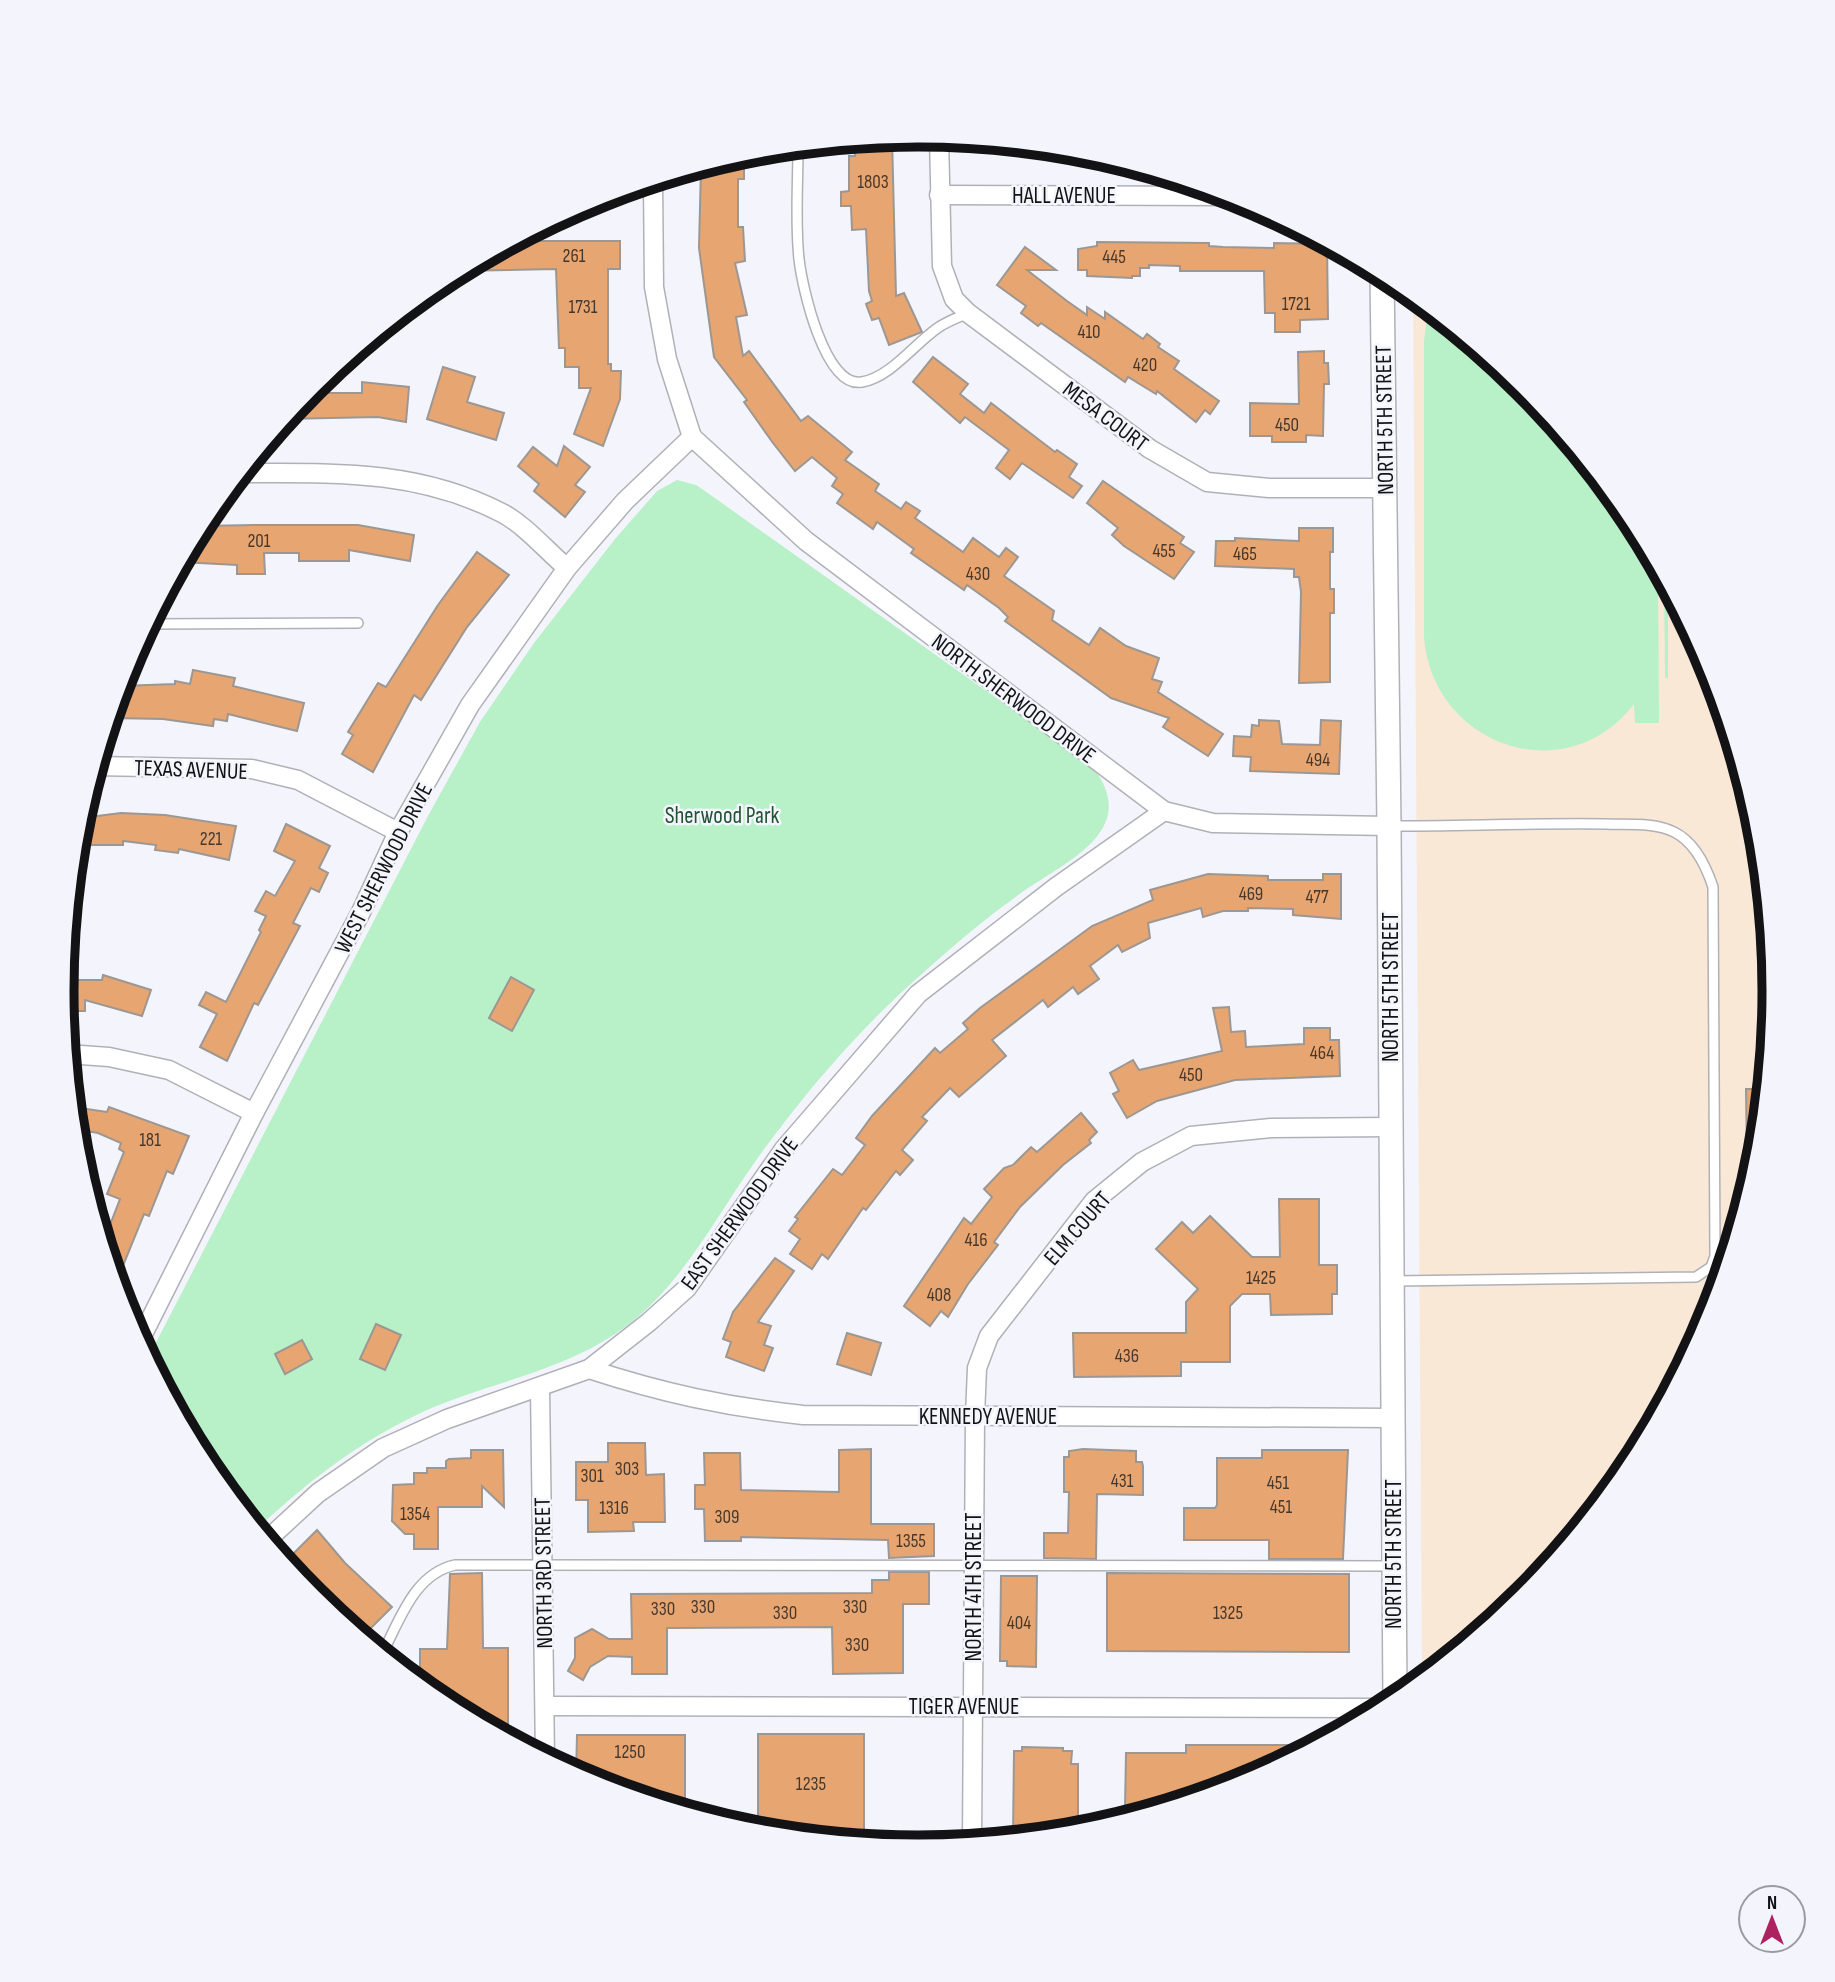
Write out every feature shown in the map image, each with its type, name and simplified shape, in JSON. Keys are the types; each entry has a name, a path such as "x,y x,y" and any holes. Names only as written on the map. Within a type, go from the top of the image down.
{"street":[{"path":"939,148 939,195"},
{"path":"653,190 654,288 667,359 692,438"},
{"name":"HALL AVENUE","path":"939,195 1197,195"},
{"name":"MESA COURT","path":"939,195 942,266 954,299 968,313 1150,449 1207,482 1269,488 1384,488"},
{"name":"NORTH 5TH STREET","path":"1382,287 1395,1687"},
{"name":"WEST SHERWOOD DRIVE","path":"145,1330 254,1113 361,912 398,832 470,705 567,568 625,501 692,438"},
{"name":"NORTH SHERWOOD DRIVE","path":"692,438 806,541 1164,811 1213,823 1389,826"},
{"path":"251,473 364,473 439,486 504,514 567,568"},
{"name":"TEXAS AVENUE","path":"104,766 251,769 298,780 398,832"},
{"name":"EAST SHERWOOD DRIVE","path":"273,1535 317,1493 383,1448 447,1419 589,1369 649,1322 687,1288 784,1149 918,994 1056,887 1164,811"},
{"path":"76,1055 109,1057 169,1070 254,1113"},
{"name":"ELM COURT","path":"975,1416 977,1367 989,1336 1094,1201 1142,1162 1191,1136 1271,1128 1390,1127"},
{"name":"KENNEDY AVENUE","path":"589,1369 643,1387 729,1407 803,1415 1392,1418"},
{"name":"NORTH 3RD STREET","path":"540,1387 545,1748"},
{"name":"NORTH 4TH STREET","path":"972,1833 975,1416"},
{"name":"TIGER AVENUE","path":"545,1706 1362,1708"}],"lane":[{"path":"798,156 797,233 803,284 829,363 839,377 847,382 861,383 878,376 940,327 968,313"},
{"path":"158,624 358,623"},
{"path":"1389,826 1573,824 1654,826 1674,832 1686,841 1707,868 1713,887 1715,934 1715,1256 1705,1273 1679,1279 1393,1281"},
{"path":"386,1646 423,1581 442,1568 467,1564 1394,1566"}],"shaded area":[{"path":"1413,308 1474,356 1552,435 1587,477 1619,522 1674,618 1717,720 1733,773 1754,881 1762,991 1754,1101 1733,1209 1717,1262 1674,1364 1619,1460 1587,1505 1514,1588 1474,1626 1422,1667"}],"green space":[{"path":"1427,318 1474,356 1514,394 1587,477 1648,569 1658,588 1659,723 1635,723 1634,704 1606,731 1574,746 1540,750 1506,744 1476,729 1451,706 1433,675 1424,637 1424,342"},
{"name":"Sherwood Park","path":"677,480 696,485 1092,766 1105,789 1109,809 1104,827 1076,856 1008,902 959,941 856,1037 776,1134 677,1276 638,1317 615,1334 570,1358 403,1421 337,1462 263,1523 216,1460 187,1413 153,1348 429,814 480,722 534,643 615,539 657,491"},
{"path":"1664,600 1668,607 1668,678 1665,678"}],"building":[{"path":"892,148 896,296 904,293 922,332 889,345 879,318 872,320 866,304 872,301 869,291 866,229 852,230 851,206 841,206 841,192 849,191 849,156 855,156 855,150"},
{"path":"744,165 744,179 738,179 738,227 743,227 745,261 735,263 747,315 736,317 743,356 749,351 801,421 808,416 852,452 845,460 879,484 875,491 901,509 906,502 920,511 915,518 963,552 973,538 999,557 1006,548 1018,557 1004,576 1054,611 1052,620 1089,645 1100,628 1126,646 1159,658 1152,679 1162,682 1158,692 1223,734 1208,756 1163,727 1169,718 1111,698 1005,621 1008,617 999,608 967,585 964,590 911,553 914,549 877,522 873,529 837,503 843,494 832,486 837,478 812,457 795,471 714,357 699,248 701,176"},
{"path":"531,241 620,241 620,269 608,269 608,364 611,364 611,371 621,371 620,399 603,446 574,434 591,388 579,388 579,367 565,367 565,348 559,348 556,269 479,271"},
{"path":"1097,242 1209,243 1209,246 1274,248 1274,243 1309,244 1327,253 1328,319 1300,320 1300,332 1275,332 1275,313 1265,313 1264,271 1180,271 1180,266 1149,265 1149,268 1140,268 1140,276 1132,278 1087,276 1087,270 1078,270 1078,249 1097,246"},
{"path":"1025,247 1056,270 1027,270 1067,301 1087,315 1087,307 1105,319 1105,312 1143,339 1147,334 1160,344 1158,347 1179,361 1174,369 1219,401 1210,414 1205,410 1196,422 1157,391 1156,394 1128,377 1125,382 1041,323 1038,326 1021,313 1026,306 997,285"},
{"path":"1324,351 1324,363 1328,363 1329,384 1324,384 1323,436 1306,435 1306,442 1272,442 1272,436 1250,436 1250,403 1299,404 1298,352"},
{"path":"933,357 968,384 960,394 984,413 991,403 1055,452 1057,450 1077,464 1069,477 1082,486 1073,498 1022,463 1010,479 996,468 1009,450 965,417 960,423 913,382"},
{"path":"443,367 475,377 467,402 504,413 496,440 427,419"},
{"path":"362,382 409,387 406,422 378,417 298,419 329,386 329,393 362,393"},
{"path":"564,446 590,467 575,485 585,492 565,517 534,491 539,484 518,466 533,447 557,466"},
{"path":"1103,481 1184,537 1180,543 1194,552 1174,579 1124,546 1112,535 1118,528 1087,503"},
{"path":"358,525 414,535 410,561 349,550 349,561 299,561 299,553 264,553 265,574 237,574 237,565 191,563 214,526"},
{"path":"1299,528 1333,528 1330,589 1334,589 1334,613 1330,613 1330,682 1299,683 1301,592 1299,577 1294,577 1294,569 1215,566 1216,541 1235,541 1235,538 1299,541"},
{"path":"477,552 509,575 467,627 421,700 414,695 373,772 342,754 353,735 348,732 378,683 386,687 438,605"},
{"path":"193,670 235,678 233,686 304,703 297,731 228,714 227,721 214,719 213,726 163,719 119,718 131,686 175,684 175,681 190,684"},
{"path":"1259,720 1279,721 1282,744 1320,745 1321,720 1341,721 1339,774 1250,771 1251,757 1233,756 1234,736 1251,737 1252,725 1259,726"},
{"path":"121,813 165,815 236,826 229,860 179,849 178,853 155,850 156,845 123,841 123,845 87,845 92,817"},
{"path":"286,824 330,846 319,868 328,873 319,892 311,888 293,923 300,926 258,1005 254,1003 227,1061 200,1047 217,1014 199,1005 206,992 226,1002 261,932 259,930 266,916 255,911 266,891 275,896 295,861 274,851"},
{"path":"1208,874 1268,876 1268,880 1323,880 1323,874 1341,874 1341,919 1293,915 1293,909 1248,908 1248,911 1223,911 1203,917 1201,908 1148,923 1150,938 1122,952 1118,945 1090,966 1099,979 1078,994 1073,987 1048,1007 1043,1000 992,1040 1006,1056 959,1097 950,1088 922,1117 927,1121 902,1150 913,1160 900,1175 896,1171 866,1210 863,1208 828,1259 822,1254 812,1269 790,1254 800,1239 789,1231 798,1219 795,1217 833,1169 842,1175 865,1145 856,1138 872,1116 935,1048 940,1053 968,1029 963,1023 980,1008 1092,926 1153,900 1150,890"},
{"path":"103,975 151,990 142,1016 85,1000 85,1011 74,1011 74,980 102,980"},
{"path":"511,977 534,990 512,1031 489,1018"},
{"path":"1229,1007 1231,1032 1245,1031 1246,1047 1304,1044 1304,1028 1330,1028 1330,1040 1339,1040 1340,1076 1235,1080 1157,1101 1127,1118 1113,1094 1119,1091 1110,1073 1133,1060 1139,1070 1222,1051 1213,1008"},
{"path":"1746,1089 1755,1089 1754,1101 1747,1145"},
{"path":"109,1107 189,1136 173,1174 167,1171 149,1216 144,1214 121,1270 108,1230 120,1199 107,1194 124,1152 119,1149 121,1143 86,1131 82,1108 107,1112"},
{"path":"1081,1113 1097,1132 1089,1140 1091,1143 1063,1165 1020,1207 994,1242 998,1245 968,1284 948,1317 941,1311 930,1326 904,1306 964,1218 971,1224 992,1197 984,1189 1004,1168 1013,1165 1031,1147 1037,1152"},
{"path":"1279,1199 1319,1199 1319,1265 1337,1265 1337,1294 1332,1294 1332,1314 1271,1315 1270,1294 1242,1294 1230,1306 1230,1362 1181,1362 1181,1376 1074,1377 1073,1333 1186,1333 1186,1302 1198,1289 1156,1249 1182,1222 1193,1233 1210,1216 1252,1257 1280,1257"},
{"path":"775,1258 794,1271 758,1322 771,1326 764,1345 773,1348 764,1371 726,1357 731,1342 723,1339 733,1312"},
{"path":"376,1324 401,1335 385,1370 360,1359"},
{"path":"847,1333 881,1343 871,1375 837,1364"},
{"path":"302,1340 312,1359 285,1374 275,1354"},
{"path":"608,1443 645,1443 646,1475 664,1474 665,1522 633,1522 634,1531 588,1532 588,1500 576,1500 576,1462 608,1462"},
{"path":"871,1449 871,1524 934,1524 934,1556 889,1558 888,1540 741,1537 741,1541 705,1541 704,1509 695,1509 695,1485 705,1485 704,1453 740,1453 741,1490 839,1492 839,1450"},
{"path":"471,1450 503,1450 504,1507 482,1486 482,1507 438,1507 438,1549 414,1549 414,1534 405,1534 392,1521 393,1485 414,1484 414,1473 427,1473 427,1468 446,1468 446,1461 449,1459 471,1458"},
{"path":"1262,1450 1348,1450 1343,1559 1269,1559 1269,1540 1184,1540 1184,1508 1215,1508 1217,1505 1217,1458 1262,1458"},
{"path":"1069,1451 1136,1451 1136,1462 1142,1462 1143,1466 1143,1495 1097,1494 1096,1559 1044,1558 1044,1533 1068,1533 1069,1492 1064,1492 1064,1457 1069,1457"},
{"path":"317,1530 345,1563 392,1607 368,1631 291,1556"},
{"path":"889,1572 929,1572 929,1604 903,1604 903,1673 833,1674 832,1627 667,1628 667,1674 632,1674 632,1657 608,1656 590,1667 583,1680 568,1671 575,1658 575,1638 592,1629 609,1639 632,1639 631,1594 872,1593 872,1580 889,1580"},
{"path":"482,1573 483,1648 508,1648 508,1729 420,1672 420,1649 447,1649 450,1574"},
{"path":"1107,1573 1349,1574 1349,1652 1107,1651"},
{"path":"1001,1576 1037,1576 1036,1667 1007,1666 1007,1661 1000,1661"},
{"path":"758,1734 864,1734 864,1833 758,1820"},
{"path":"577,1735 685,1735 685,1798 672,1798 646,1790 576,1763"},
{"path":"1186,1745 1297,1745 1240,1771 1189,1790 1125,1808 1126,1753 1186,1753"},
{"path":"1022,1747 1063,1748 1063,1751 1072,1751 1071,1764 1078,1764 1078,1820 1013,1829 1014,1751 1022,1751"}]}
